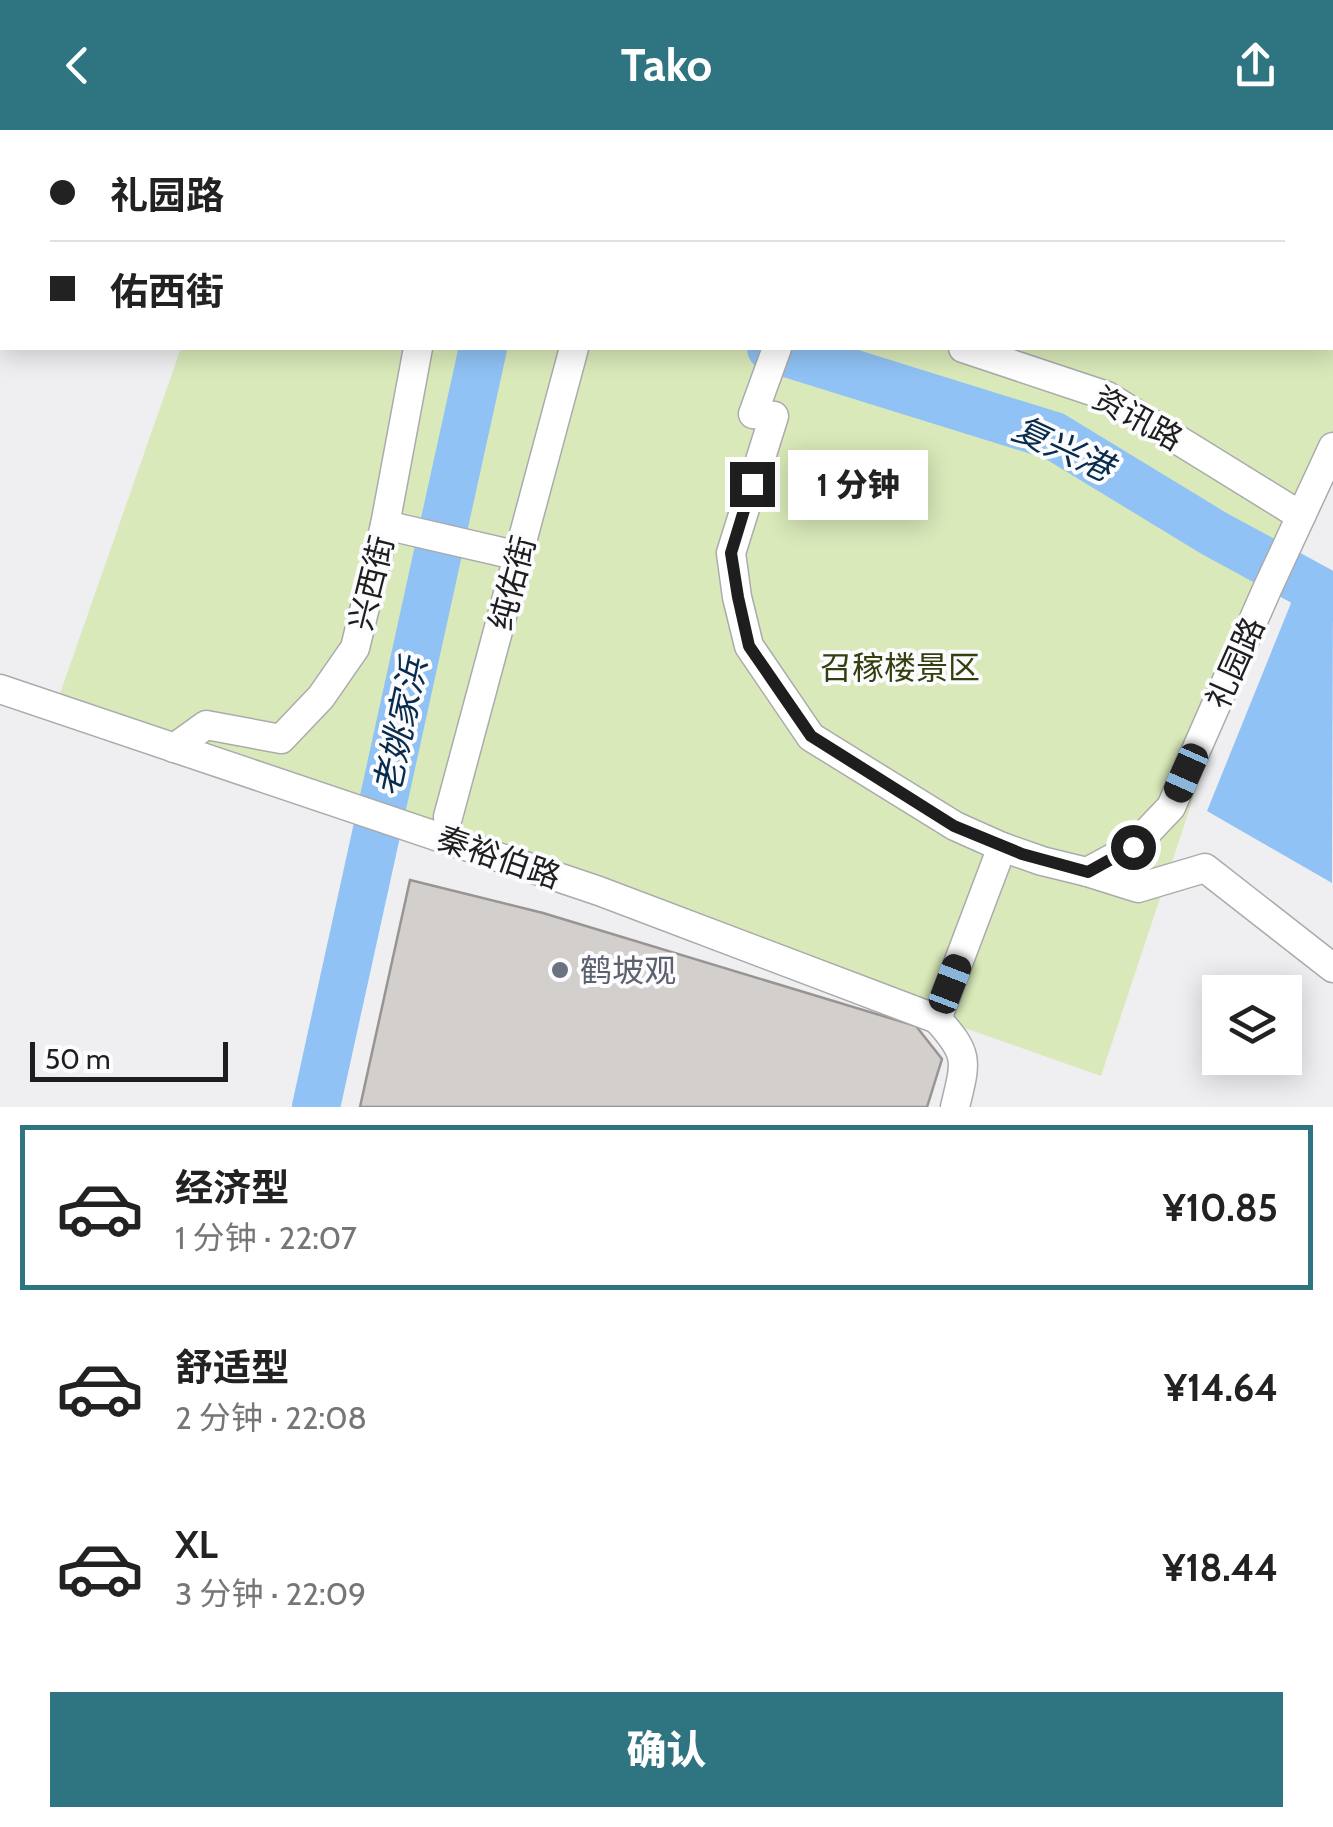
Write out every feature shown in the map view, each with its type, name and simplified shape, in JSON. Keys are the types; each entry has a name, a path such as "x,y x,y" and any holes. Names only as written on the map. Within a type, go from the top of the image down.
{"street":[{"name":"兴西街","path":"174,748 206,724 280,739 321,697 354,648 385,525 418,350"},
{"name":"纯佑街","path":"448,817 573,350"},
{"path":"777,350 753,414 774,416 731,553 749,646 811,736 954,826 1002,847 1138,888 1205,868 1333,968"},
{"name":"资讯路","path":"968,350 1108,396 1301,516"},
{"name":"礼园路","path":"1088,872 1133,847 1170,808 1333,446"},
{"path":"385,525 519,556"},
{"name":"秦裕伯路","path":"0,689 599,891 937,1018"},
{"path":"955,1107 964,1068 958,1042 937,1018 1002,847"}],"green space":[{"name":"召稼楼景区","path":"180,350 1333,350 1333,478 1248,633 1101,1076 55,708"}],"water":[{"path":"1306,566 1333,580 1332,883 1207,811"}],"building":[{"name":"鹤坡观","path":"410,880 543,913 916,1026 942,1059 927,1107 360,1107"}],"waterway":[{"name":"老姚家浜","path":"316,1107 483,350"},
{"name":"复兴港","path":"777,350 1054,436 1215,534 1333,598"}],"place":[{"name":"鹤坡观","path":"560,970"}],"route":[{"path":"752,484 731,553 749,646 811,736 954,826 1022,854 1088,872 1133,847"}]}
